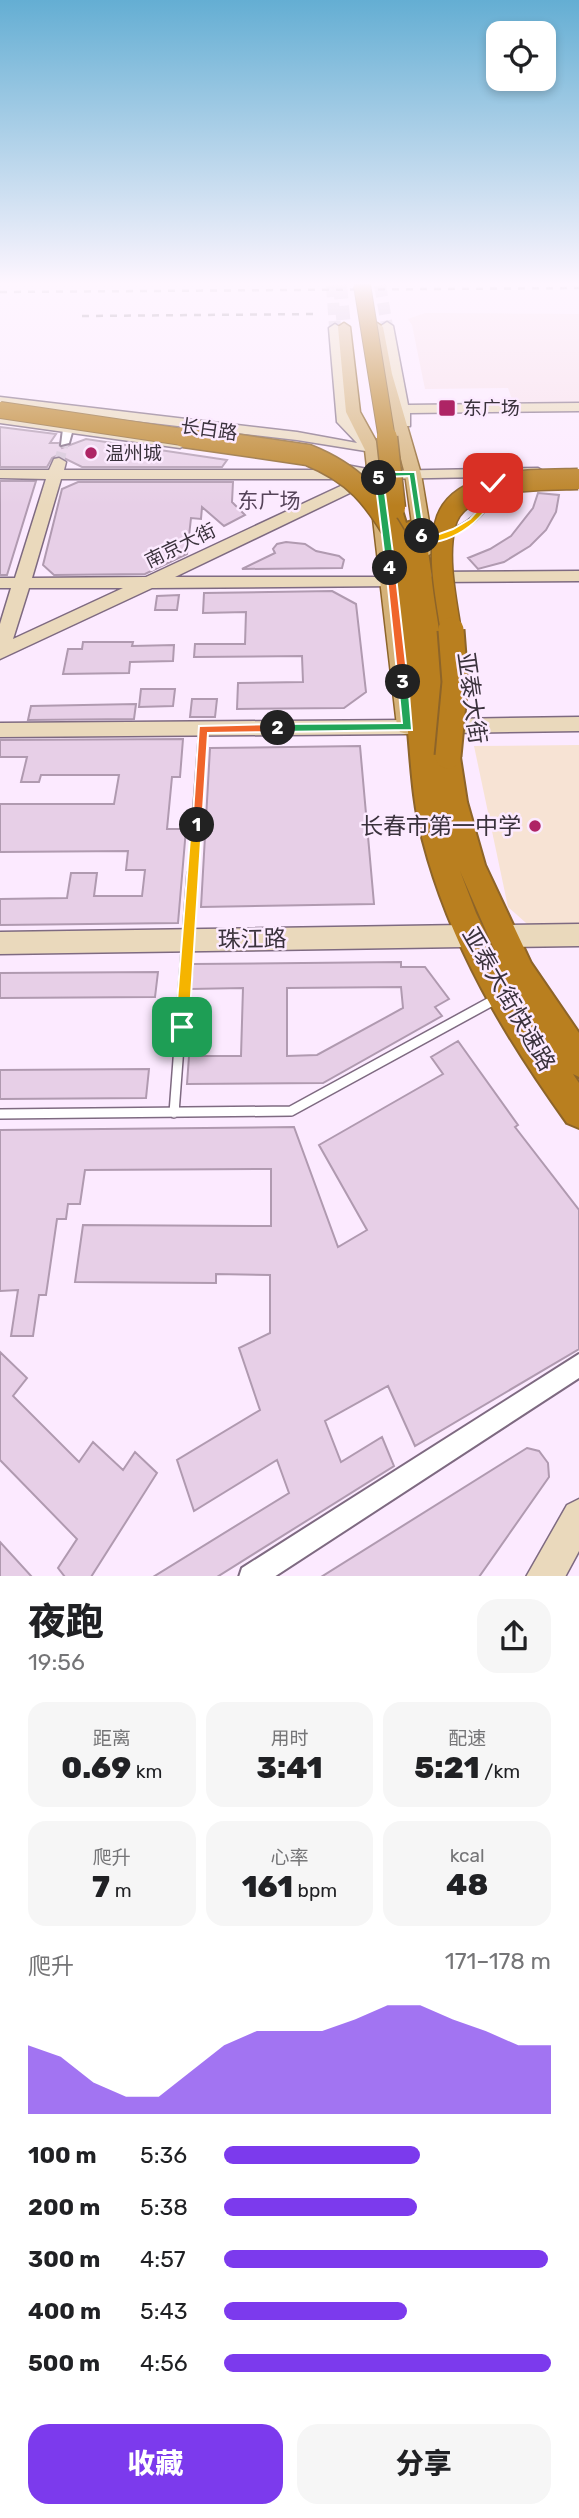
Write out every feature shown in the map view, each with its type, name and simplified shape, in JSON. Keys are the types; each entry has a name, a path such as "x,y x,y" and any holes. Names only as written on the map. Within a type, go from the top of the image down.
{"highway":[{"path":"374,359 403,508"},
{"path":"388,359 402,436 403,508"},
{"path":"0,411 308,455 333,464 356,479 411,541"},
{"path":"448,756 455,670 442,546 444,520 461,501 481,489 531,480 579,477"},
{"name":"亚泰大街快速路","path":"403,508 411,541 429,803 447,875 461,917 494,983 533,1049 579,1111"},
{"name":"亚泰大街快速路","path":"403,508 454,802 471,865 520,973 579,1061"}],"main road":[{"path":"345,359 353,412 373,450 378,475 408,727 423,833 433,870 494,1000 541,1072 579,1122"},
{"name":"亚泰大街","path":"384,359 385,374 413,474 411,541 429,577 469,837 508,936 527,972 579,1053"}],"street":[{"path":"390,359 403,409 413,474"},
{"name":"长白路","path":"0,401 297,436 373,450"},
{"path":"403,409 579,407"},
{"name":"长白路","path":"0,419 66,436 277,457 378,475 491,472 579,477"},
{"path":"0,474 57,468 378,475"},
{"path":"0,653 57,468"},
{"name":"南京大街","path":"0,653 186,563 378,475"},
{"path":"429,577 579,576"},
{"path":"0,583 392,582"},
{"path":"450,726 579,724"},
{"path":"0,730 408,727"},
{"path":"508,936 579,935"},
{"name":"珠江路","path":"0,943 463,936"},
{"path":"253,1576 579,1365"},
{"path":"545,1576 579,1517"}],"lane":[{"path":"411,541 456,531 473,521 491,497 491,472"},
{"path":"174,1113 203,729"},
{"path":"0,1114 291,1111 494,1000"}],"shaded area":[{"path":"419,359 579,359 579,405 514,405 508,388 425,389"},
{"name":"长春市第一中学","path":"579,745 579,930 534,930 508,907 474,746"}],"building":[{"name":"温州城","path":"0,427 56,434 50,443 59,443 62,448 86,439 227,460 222,467 82,467 58,455 52,458 47,467 0,467"},
{"path":"0,481 36,481 7,575 0,575"},
{"path":"78,482 233,482 232,502 245,515 224,526 202,507 201,519 191,518 187,554 145,574 54,575 43,565 62,489"},
{"path":"538,493 559,495 556,512 546,530 530,546 504,562 478,569 468,558 511,536 533,508"},
{"path":"277,544 305,544 316,551 339,556 344,560 342,568 242,569 275,553 273,549"},
{"path":"332,591 356,604 366,692 344,708 237,709 238,683 303,682 302,656 194,657 195,644 245,644 246,612 203,613 204,593"},
{"path":"179,595 177,610 155,610 157,596"},
{"path":"83,642 133,642 132,646 174,645 173,661 130,662 129,673 63,674 68,649 82,649"},
{"path":"141,689 175,689 173,706 139,707"},
{"path":"192,699 217,699 215,717 190,717"},
{"path":"136,704 134,719 28,720 31,706"},
{"path":"183,739 180,777 172,777 167,829 186,829 178,923 0,925 0,899 67,898 71,873 97,873 94,896 142,896 145,870 126,870 128,851 0,852 0,804 114,804 119,775 41,775 39,782 21,782 27,757 0,757 0,740"},
{"path":"360,746 374,904 201,907 210,748"},
{"path":"401,962 401,967 425,967 449,999 435,1007 442,1016 323,1083 187,1084 189,1056 241,1056 243,988 191,989 193,964","holes":["401,987 403,1008 317,1055 287,1056 287,988"]},
{"path":"158,972 155,997 0,998 0,973"},
{"path":"458,1041 518,1125 515,1127 579,1210 579,1349 415,1446 388,1386 325,1421 341,1462 382,1437 394,1466 219,1576 155,1576 289,1493 277,1460 194,1511 177,1460 260,1410 239,1348 270,1333 270,1275 216,1274 216,1283 75,1282 83,1225 271,1226 271,1169 85,1170 80,1204 68,1204 66,1219 57,1219 46,1295 39,1295 33,1336 11,1336 18,1290 0,1291 0,1130 294,1127 338,1247 367,1230 319,1145 443,1074 431,1057"},
{"path":"149,1069 146,1098 0,1099 0,1070"},
{"path":"0,1352 27,1378 13,1396 79,1462 93,1442 123,1470 135,1452 157,1473 92,1576 64,1576 58,1568 77,1539 0,1460"},
{"path":"527,1448 539,1451 548,1463 549,1477 480,1576 323,1576"},
{"path":"0,1542 31,1576 0,1576"}],"tunnel":[{"path":"59,462 64,443"}],"place":[{"name":"东广场","path":"447,408"},
{"name":"温州城","path":"91,453"},
{"name":"长春市第一中学","path":"535,826"}],"district":[{"name":"东广场","path":"269,501"}],"route":[{"path":"182,1027 203,729 408,727 378,475 413,474 423,541 456,531 473,521 491,497 493,483"}]}
